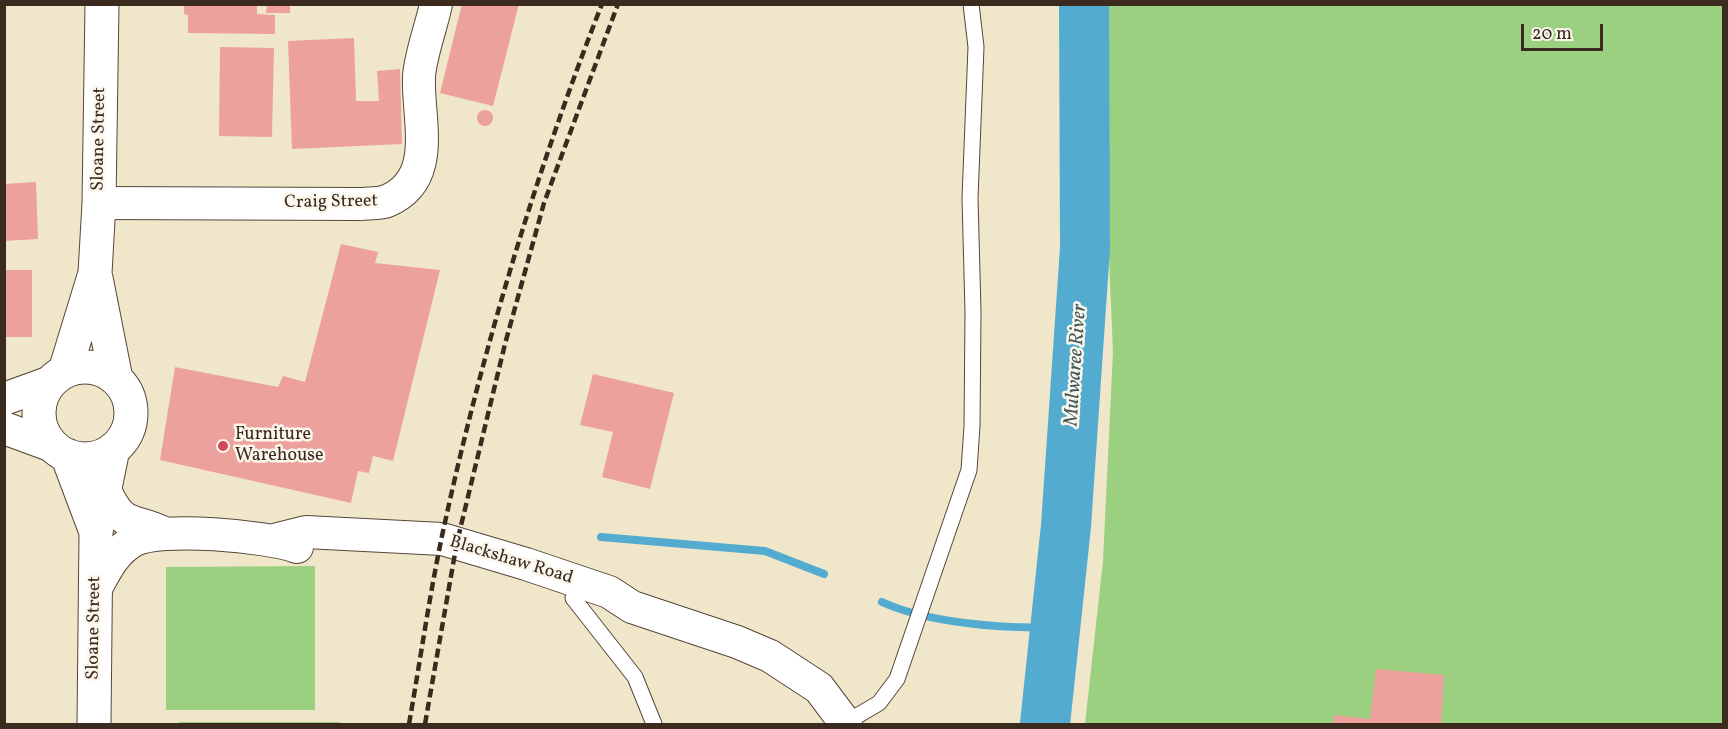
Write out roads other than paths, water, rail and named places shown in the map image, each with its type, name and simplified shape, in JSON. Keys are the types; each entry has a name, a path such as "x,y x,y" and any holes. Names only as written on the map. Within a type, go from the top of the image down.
{"street":[{"name":"Sloane Street","path":"102,4 99,203 95,273 116,379"},
{"name":"Craig Street","path":"99,203 360,204 387,201 406,187 419,169 423,149 419,75 436,4"},
{"name":"Sloane Street","path":"58,377 95,273"},
{"path":"4,399 58,377 92,367 116,379 124,389 131,414 128,427 113,449 91,458 60,450 4,428"},
{"path":"58,377 43,393 39,414 44,434 60,450"},
{"name":"Sloane Street","path":"94,724 96,532 113,449"},
{"name":"Sloane Street","path":"60,450 96,532"},
{"name":"Blackshaw Road","path":"105,490 113,509 127,522 165,534"},
{"name":"Blackshaw Road","path":"278,539 306,531 457,542 609,592 632,608"},
{"name":"Blackshaw Road","path":"96,588 113,557 128,544 134,540 165,534 278,539 302,548 410,554 453,559 602,607 632,608 737,642 770,656 819,688 846,724"}],"lane":[{"path":"846,724 879,703 889,693 897,679 969,470 972,426 973,312 970,198 976,47 970,4"},
{"path":"573,598 636,677 654,724"}],"waterway":[{"name":"Mulwaree River","path":"1045,724 1066,526 1085,248 1084,4"},
{"path":"601,537 765,551 824,574"},
{"path":"882,602 943,620 990,626 1055,627"}],"railway":[{"path":"409,724 442,536 474,401 532,201 602,4"},
{"path":"425,724 457,542 505,344 544,203 618,4"}],"place":[{"name":"Furniture Warehouse","path":"223,446"}]}
